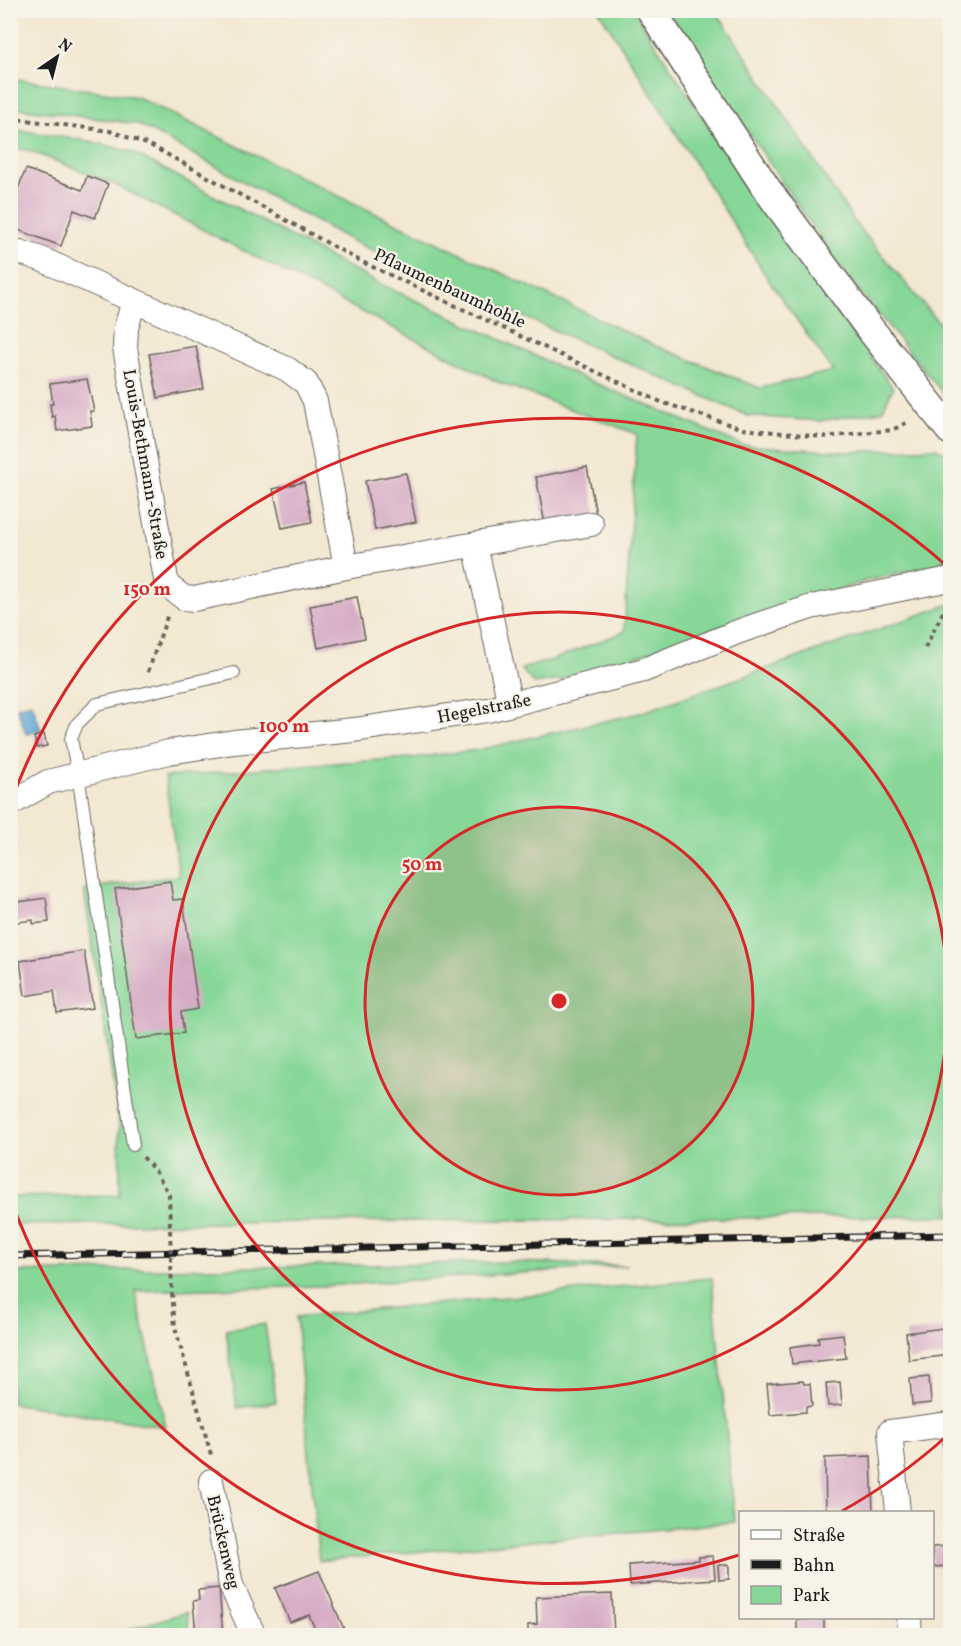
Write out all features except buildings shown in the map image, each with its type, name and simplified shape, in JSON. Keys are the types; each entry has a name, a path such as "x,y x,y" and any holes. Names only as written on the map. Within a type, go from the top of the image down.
{"street":[{"path":"651,10 773,197 867,325 951,430"},
{"path":"10,253 20,252 41,259 287,369 306,383 315,401 346,567"},
{"name":"Louis-Bethmann-Straße","path":"134,300 126,328 125,348 167,585 176,594"},
{"path":"176,594 194,599 346,567 591,524"},
{"path":"475,545 510,705"},
{"name":"Hegelstraße","path":"10,804 48,782 170,752 234,742 365,728 510,705 644,670 740,631 811,607 951,579"},
{"path":"898,1511 890,1432 951,1424"},
{"name":"Brückenweg","path":"211,1481 231,1585 254,1635"},
{"path":"909,1619 910,1635"}],"lane":[{"path":"133,1145 78,774 70,738 77,724 97,704 234,672"}],"path":[{"name":"Pflaumenbaumhohle","path":"10,118 110,132 150,145 360,261 661,402 743,429 823,437 892,430"},
{"path":"140,694 176,594"},
{"path":"925,648 951,596"},
{"path":"133,1145 155,1171 169,1194 175,1327 217,1476 211,1481"}],"green space":[{"path":"599,11 634,11 760,202 893,388 882,411 819,421 748,416 354,242 138,124 11,107 11,78 137,97 345,199 656,346 760,388 833,371 768,279"},
{"path":"667,11 716,11 856,224 950,336 950,402 837,263"},
{"path":"10,129 89,141 132,152 376,282 574,374 742,445 846,452 936,448 950,455 950,561 866,581 715,628 580,677 534,684 521,669 552,660 624,632 637,434 498,382 112,183 30,151 11,147"},
{"path":"950,604 950,1216 11,1225 10,1197 120,1195 119,1123 84,889 179,876 165,777 412,758 477,750 640,713"},
{"path":"513,1262 627,1266 324,1286 135,1291 166,1427 11,1403 11,1272"},
{"path":"712,1278 735,1522 319,1561 296,1317"},
{"path":"265,1324 276,1402 237,1408 226,1330"},
{"path":"187,1612 189,1635 53,1635 54,1633 114,1634"}],"water":[{"path":"32,703 41,730 26,734 17,707"}],"railway":[{"path":"10,1256 950,1235"}]}
